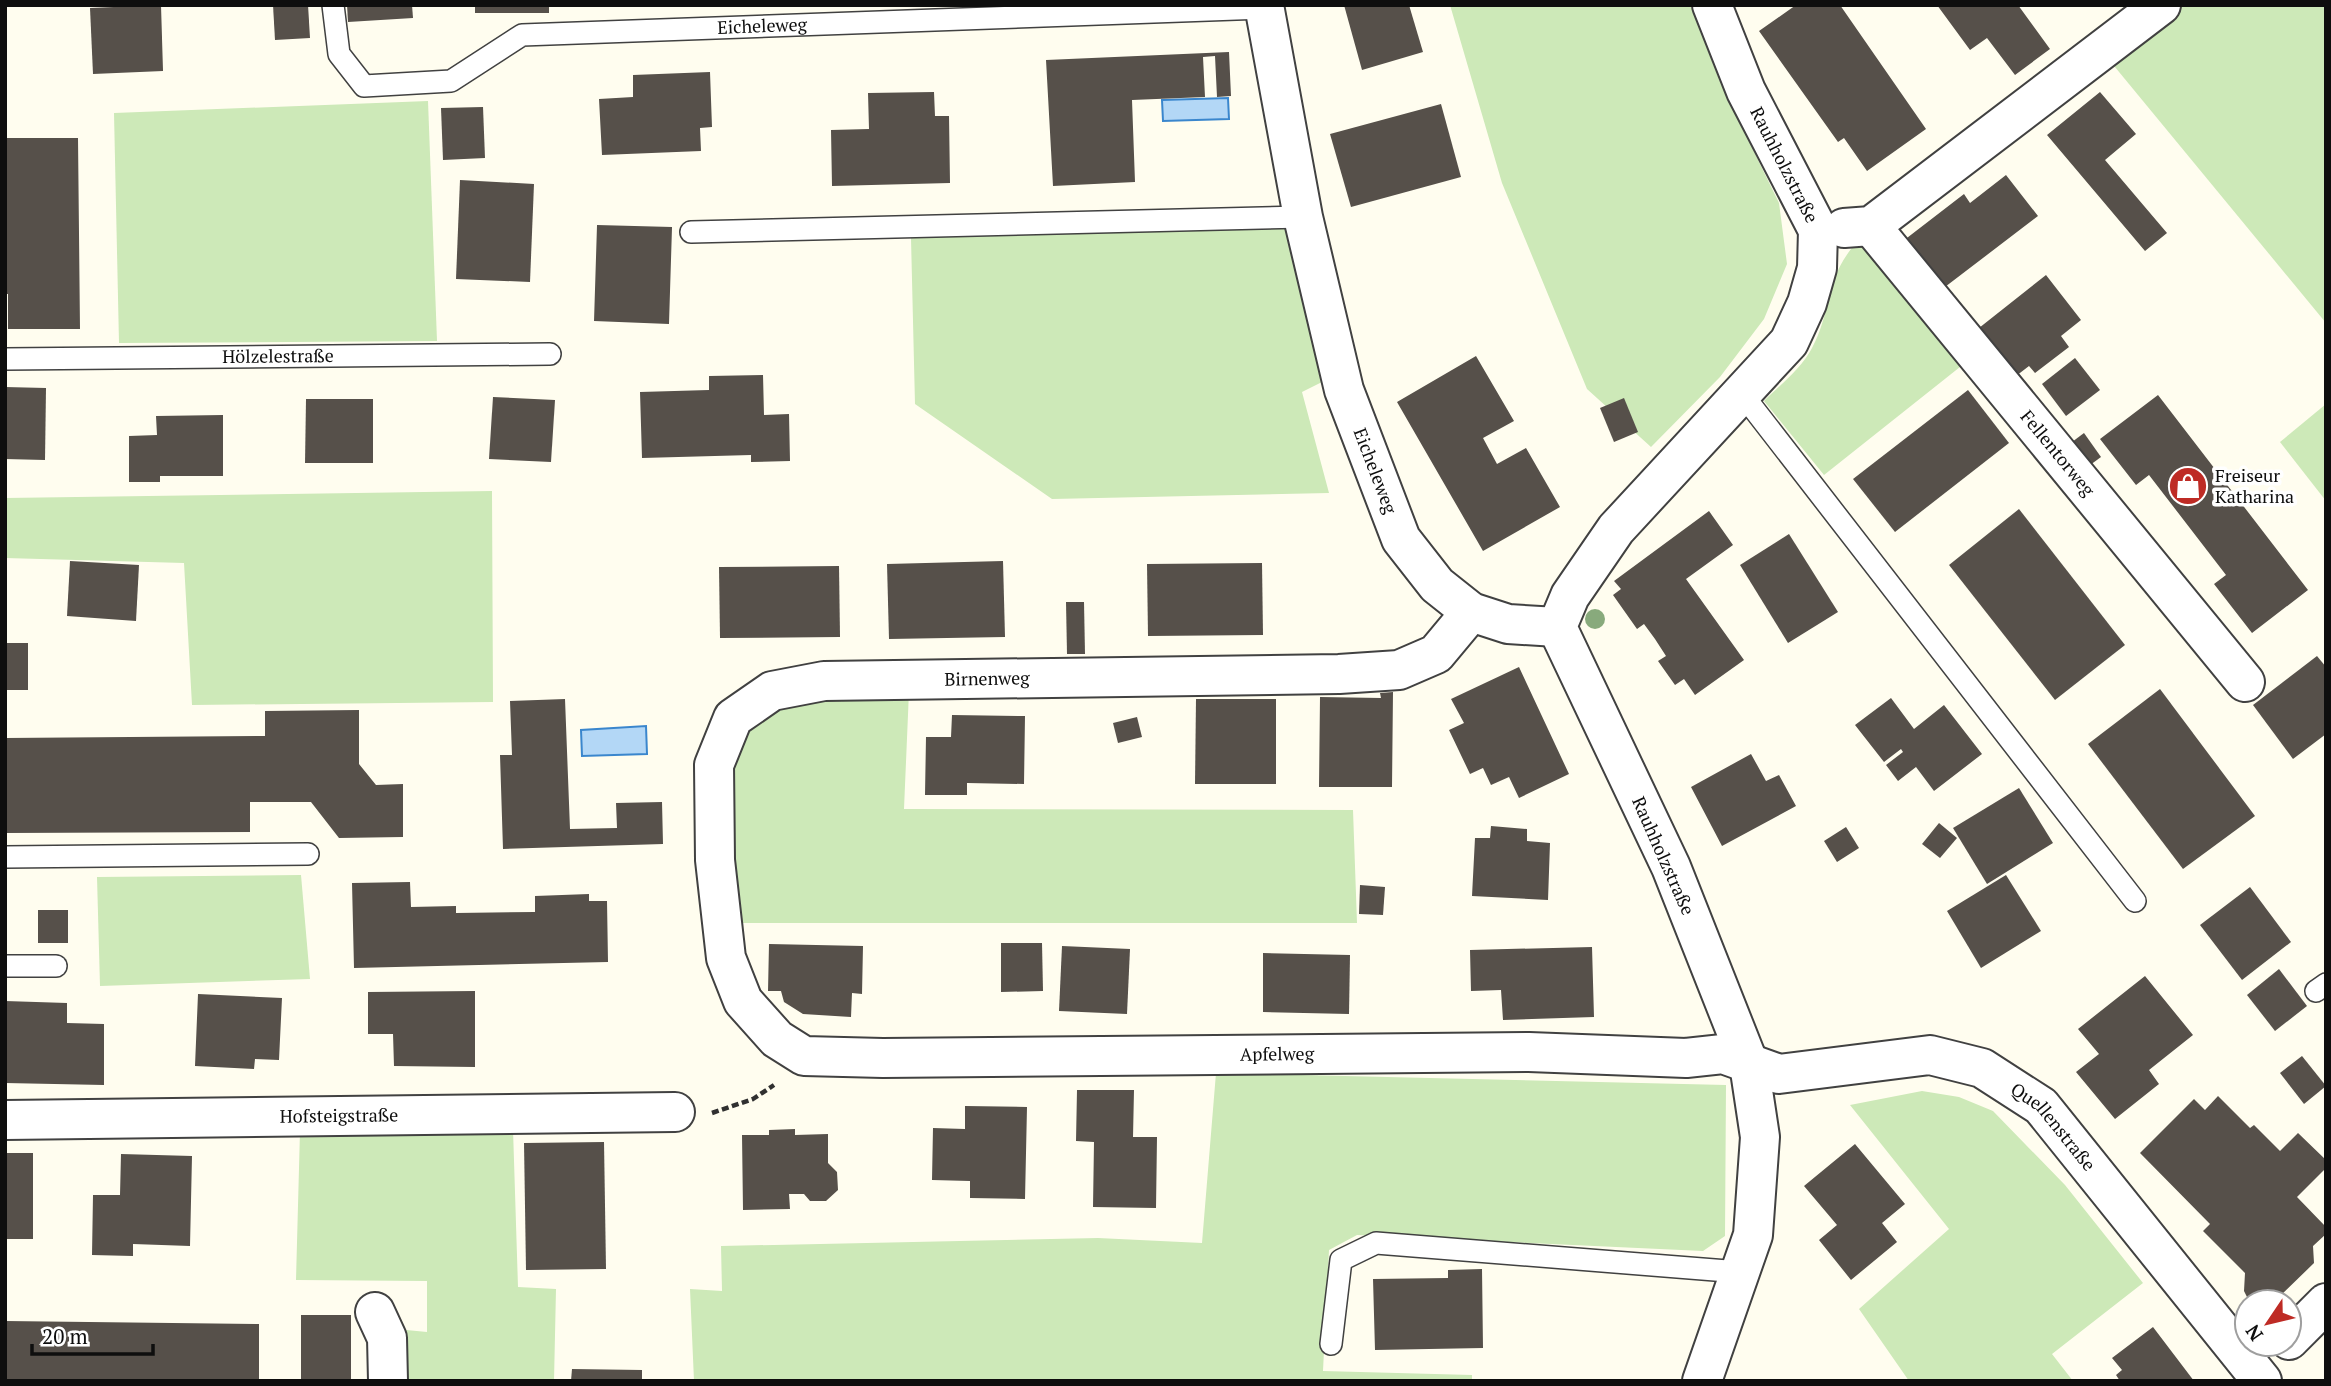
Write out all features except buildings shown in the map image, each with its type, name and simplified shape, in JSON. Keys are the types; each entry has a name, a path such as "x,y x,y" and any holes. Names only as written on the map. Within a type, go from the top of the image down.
{"street":[{"name":"Rauhholzstraße","path":"1702,1381 1753,1235 1760,1137 1749,1064 1671,867 1557,627 1570,596 1616,529 1789,342 1807,303 1817,268 1818,230 1746,91 1712,5"},
{"path":"1818,230 1871,226 2161,5"},
{"name":"Eicheleweg","path":"1264,7 1303,217 1344,390 1401,539 1437,584 1471,612 1508,624 1557,627"},
{"name":"Fellentorweg","path":"1871,226 2245,682"},
{"name":"Birnenweg","path":"804,1056 777,1039 743,1001 726,958 715,860 714,765 733,718 772,691 824,681 1339,674 1399,670 1436,654 1471,612"},
{"name":"Apfelweg","path":"804,1056 883,1058 1529,1052 1686,1058 1723,1054 1749,1064"},
{"name":"Quellenstraße","path":"1749,1064 1779,1074 1930,1055 1982,1068 2041,1106 2259,1377"},
{"name":"Hofsteigstraße","path":"5,1120 675,1112"},
{"path":"2303,1326 2326,1303"},
{"path":"375,1312 387,1338 388,1381"},
{"path":"2259,1377 2274,1358"}],"lane":[{"name":"Eicheleweg","path":"333,5 339,54 364,86 452,82 522,35 1264,7"},
{"path":"691,232 1303,217"},
{"name":"Hölzelestraße","path":"5,359 550,354"},
{"path":"1743,394 2135,901"},
{"path":"5,857 308,853"},
{"path":"5,965 56,966"},
{"path":"1331,1344 1341,1259 1376,1243 1740,1272"}],"path":[{"path":"675,1112 718,1113 753,1099 783,1079 804,1056"}],"green space":[{"path":"1450,5 1690,5 1721,84 1779,203 1787,264 1764,319 1720,377 1651,447 1587,389 1502,183"},
{"path":"2183,5 2326,5 2326,323 2110,61"},
{"path":"428,101 437,341 119,343 114,113"},
{"path":"1286,223 1322,382 1302,392 1329,493 1052,499 915,404 911,238"},
{"path":"1856,243 1871,244 1965,363 1824,475 1764,401 1808,355 1819,334 1838,270"},
{"path":"2326,404 2326,501 2280,442"},
{"path":"492,491 493,702 192,705 184,563 5,558 5,498"},
{"path":"909,691 904,809 1353,810 1357,923 736,923 731,753 760,716 800,695"},
{"path":"301,875 310,979 100,986 97,877"},
{"path":"1216,1073 1726,1085 1725,1236 1703,1251 1357,1235 1329,1250 1323,1371 1472,1375 1472,1381 694,1381 690,1289 722,1291 721,1246 1098,1238 1202,1243"},
{"path":"1922,1091 1959,1097 1993,1111 2065,1185 2143,1283 2052,1354 2073,1381 1909,1381 1859,1309 1949,1229 1850,1105"},
{"path":"513,1129 518,1287 556,1289 554,1381 400,1381 396,1329 427,1332 427,1281 296,1280 300,1131"}],"water":[{"path":"1228,98 1229,119 1163,121 1162,100"},
{"path":"646,726 647,754 582,756 581,730"}],"place":[{"name":"Freiseur Katharina","path":"2188,486"}]}
